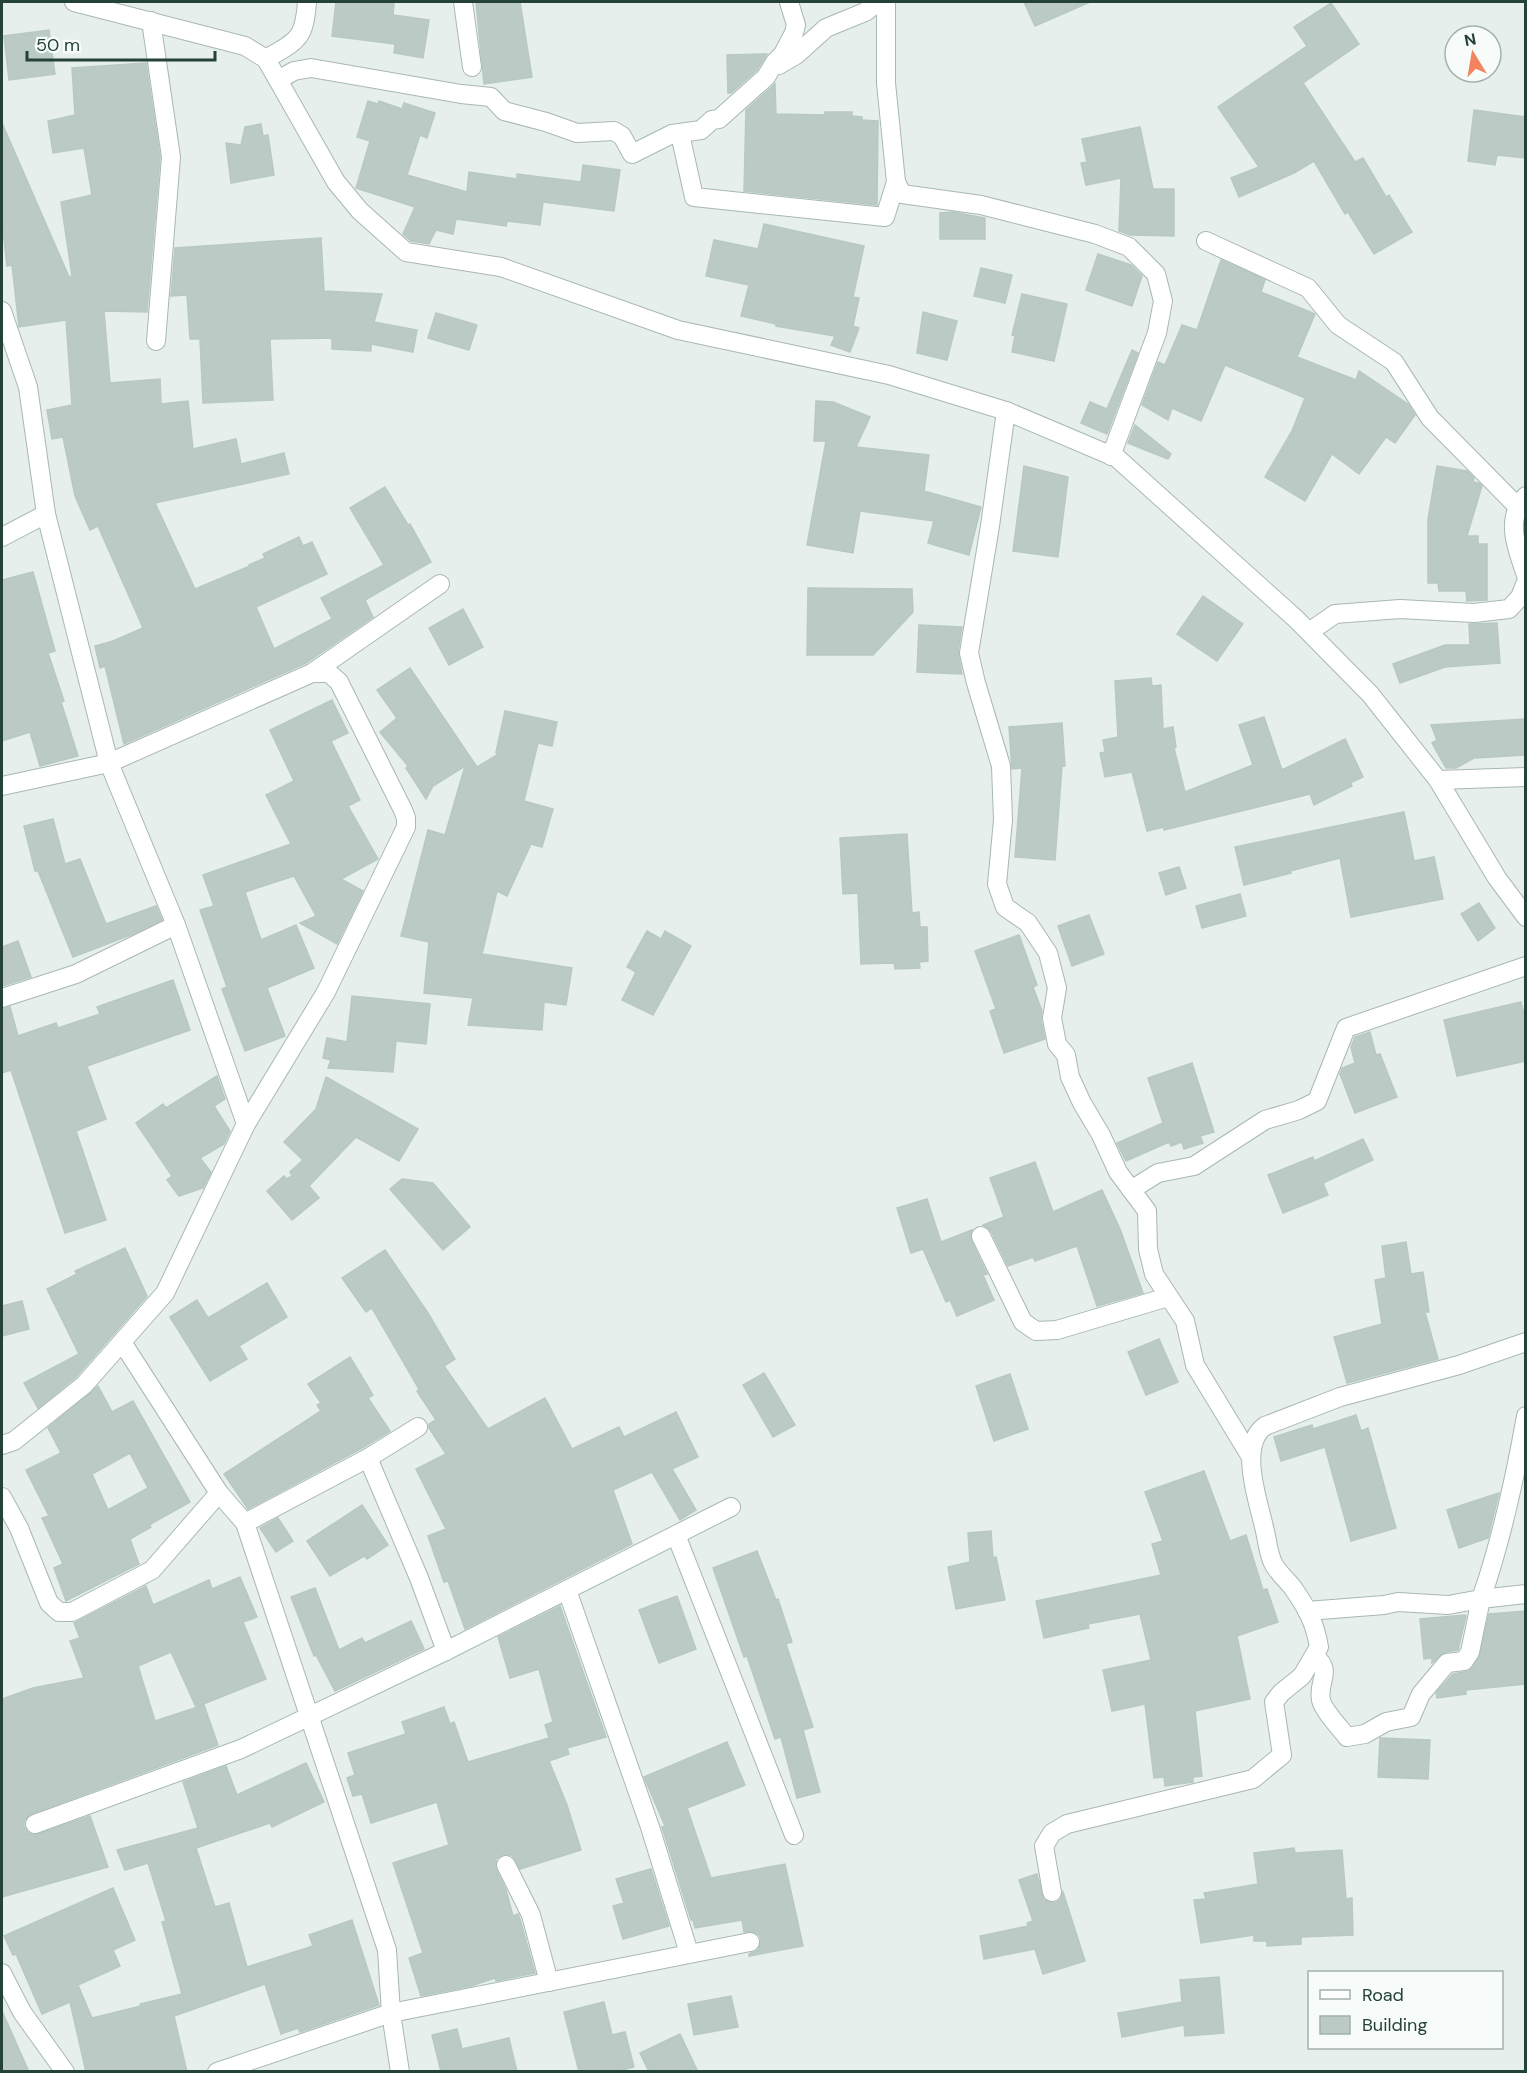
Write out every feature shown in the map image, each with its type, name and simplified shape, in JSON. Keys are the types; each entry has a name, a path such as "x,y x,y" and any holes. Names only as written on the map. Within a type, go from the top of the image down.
{"street":[{"path":"80,2 245,46 266,59 336,182 360,211 406,252 501,267 678,330 889,375 1006,411 1118,458 1309,632 1370,694 1438,780 1497,878 1526,917"},
{"path":"278,80 305,22 307,2"},
{"path":"463,2 472,67"},
{"path":"772,69 794,33 796,25 789,2"},
{"path":"278,80 294,71 311,68 491,98 504,111 546,122 577,134 614,131 622,136 630,153 636,153 676,134 701,130 711,120 719,119 772,69 796,55 826,28 865,12 878,2"},
{"path":"886,2 886,83 896,182 902,194 981,205 1095,234 1129,247 1156,274 1163,301 1157,333 1111,456"},
{"path":"151,21 171,157 156,341"},
{"path":"266,59 297,41"},
{"path":"676,134 694,197 885,217 896,182"},
{"path":"1206,241 1308,288 1338,325 1394,362 1430,418 1521,501 1513,537 1526,575"},
{"path":"2,311 28,387 46,513 109,763 176,925 246,1124"},
{"path":"1006,411 969,653 1001,766 1003,820 997,884 1005,907 1028,923 1048,953 1057,988 1052,1018 1057,1044 1066,1055 1070,1077 1118,1172 1147,1211 1148,1249 1154,1275 1185,1321 1195,1365 1251,1457"},
{"path":"2,537 46,513"},
{"path":"2,786 109,763 312,673 440,584"},
{"path":"1309,632 1335,614 1400,609 1474,613 1509,609 1524,592"},
{"path":"2,1445 14,1441 84,1385 165,1293 246,1124 326,992 406,828 403,810 339,682 329,673 312,673"},
{"path":"1438,780 1526,777"},
{"path":"2,998 76,974 176,925"},
{"path":"1131,1190 1158,1173 1194,1166 1265,1120 1299,1110 1317,1101 1346,1028 1526,966"},
{"path":"981,1236 1023,1322 1036,1331 1057,1330 1168,1297"},
{"path":"122,1342 219,1493 245,1523 387,1950 391,2013 400,2072"},
{"path":"1052,1892 1044,1846 1052,1833 1067,1824 1253,1779 1282,1755 1274,1702 1281,1693 1302,1676 1319,1647 1316,1625 1293,1588 1273,1563 1253,1477 1251,1457 1258,1431 1265,1426 1340,1397 1459,1365 1526,1342"},
{"path":"1314,1656 1322,1662 1325,1673 1321,1702 1347,1737 1365,1734 1386,1722 1411,1717 1421,1694 1448,1663 1464,1661 1470,1652 1481,1599 1495,1559 1514,1482 1526,1416"},
{"path":"245,1523 368,1458 418,1427"},
{"path":"368,1458 419,1578 446,1651"},
{"path":"2,1497 19,1528 49,1603 59,1612 72,1612 152,1570 219,1493"},
{"path":"35,1824 241,1749 446,1651 730,1507"},
{"path":"676,1535 794,1834"},
{"path":"567,1590 650,1827 690,1953"},
{"path":"1307,1611 1398,1602 1449,1605 1526,1594"},
{"path":"506,1865 531,1915 549,1982"},
{"path":"217,2072 241,2068 391,2013 750,1942"},
{"path":"2,1973 22,2012 65,2072"}],"building":[{"path":"336,2 394,2 393,15 429,20 423,58 394,53 395,44 332,36"},
{"path":"476,2 520,2 532,77 484,84"},
{"path":"1024,2 1090,2 1035,26"},
{"path":"1331,3 1359,44 1303,83 1355,162 1363,158 1386,197 1389,195 1412,232 1374,254 1348,212 1345,214 1314,161 1294,173 1239,197 1231,178 1259,167 1218,107 1307,46 1294,27"},
{"path":"49,30 55,74 9,80 4,36"},
{"path":"767,54 757,70 731,93 728,93 727,55"},
{"path":"146,63 160,157 147,312 104,311 110,383 160,379 161,404 188,401 193,449 236,439 241,464 284,453 289,474 155,503 195,589 250,566 265,558 263,554 299,537 303,546 312,542 327,574 256,607 274,649 332,619 321,598 384,565 350,508 385,487 408,525 410,524 431,562 365,600 373,617 306,663 124,744 105,666 100,668 95,646 143,628 98,526 90,530 75,496 63,437 52,439 47,410 72,405 66,320 19,327 12,265 7,266 2,222 2,123 69,277 72,276 61,202 92,195 84,148 53,153 48,121 75,115 72,68"},
{"path":"775,84 776,114 825,115 825,112 852,112 852,116 862,117 862,120 878,121 877,205 744,191 746,110"},
{"path":"368,101 378,104 379,101 402,109 404,103 435,113 427,138 420,135 407,175 467,192 469,172 517,179 517,174 581,182 583,165 620,170 614,211 543,202 540,225 507,221 506,226 456,219 453,234 436,230 429,244 411,241 403,234 415,207 356,188 370,141 357,137"},
{"path":"1474,110 1526,117 1526,158 1497,155 1495,165 1468,161"},
{"path":"261,124 263,136 268,135 274,175 231,183 226,143 241,145 245,127"},
{"path":"1140,127 1153,189 1174,189 1174,236 1130,235 1119,231 1121,178 1086,185 1081,163 1087,162 1082,139"},
{"path":"953,212 985,218 985,239 940,239 940,213"},
{"path":"764,224 864,246 853,297 859,298 853,326 859,328 850,352 831,345 835,336 776,326 776,324 741,316 749,285 706,276 714,240 758,249"},
{"path":"321,238 324,291 382,294 374,322 417,330 413,352 371,344 371,351 332,349 332,338 270,339 273,400 203,403 200,339 190,339 187,295 171,296 175,248"},
{"path":"1098,254 1131,265 1142,276 1132,306 1086,290"},
{"path":"1221,260 1265,280 1261,292 1315,314 1297,357 1356,380 1359,371 1408,404 1415,415 1395,443 1386,437 1359,474 1332,454 1305,501 1265,477 1292,431 1305,398 1225,365 1201,421 1172,408 1168,420 1142,405 1158,362 1165,365 1182,325 1197,330"},
{"path":"981,268 1012,275 1005,303 974,296"},
{"path":"1022,294 1067,304 1054,361 1012,352 1015,336 1012,335"},
{"path":"923,312 957,321 947,360 917,353"},
{"path":"436,313 477,325 469,350 428,338"},
{"path":"1132,350 1138,353 1107,434 1081,423 1090,402 1107,409"},
{"path":"816,401 833,402 870,417 856,447 929,455 924,491 981,507 969,555 928,543 934,521 860,511 853,553 807,545 826,441 814,441"},
{"path":"1135,425 1171,454 1168,459 1128,443"},
{"path":"1024,466 1068,477 1058,557 1013,551"},
{"path":"1437,466 1467,471 1474,478 1473,482 1482,486 1467,536 1478,536 1478,544 1487,544 1487,600 1467,601 1466,591 1439,591 1438,583 1428,583 1428,519"},
{"path":"33,572 55,651 48,653 64,701 61,702 78,756 40,766 30,732 2,741 2,580"},
{"path":"808,588 912,589 913,612 873,655 807,655"},
{"path":"1203,596 1243,624 1217,661 1177,634"},
{"path":"463,609 483,647 449,665 429,628"},
{"path":"1497,623 1500,663 1445,667 1400,683 1393,664 1445,645 1470,645 1469,624"},
{"path":"919,625 962,627 958,652 962,674 917,672"},
{"path":"410,668 477,767 497,755 505,711 557,722 552,746 538,743 524,801 553,809 542,847 531,844 507,896 497,891 482,954 572,968 566,1005 544,1002 542,1030 468,1025 473,998 424,993 429,942 401,936 428,830 445,835 465,766 433,786 426,799 406,768 408,766 380,732 397,718 377,690"},
{"path":"1151,678 1152,686 1161,685 1163,729 1173,727 1176,747 1174,748 1185,792 1253,765 1239,725 1264,717 1282,770 1345,739 1363,777 1350,783 1352,786 1314,805 1310,794 1164,830 1164,827 1147,831 1132,772 1105,777 1100,753 1105,752 1103,740 1118,737 1115,681"},
{"path":"332,700 348,733 331,741 360,800 348,806 378,859 341,879 363,891 337,944 300,923 316,916 294,876 245,892 261,940 296,925 314,968 267,988 285,1036 245,1051 222,989 227,987 200,910 214,906 203,875 291,844 266,795 294,781 270,730"},
{"path":"1526,719 1526,755 1474,758 1456,768 1446,768 1432,743 1437,740 1431,725"},
{"path":"1062,723 1065,766 1062,766 1055,860 1015,857 1022,768 1012,769 1009,727"},
{"path":"1404,812 1414,861 1434,857 1443,899 1351,917 1340,858 1244,885 1235,847"},
{"path":"53,819 65,864 80,859 106,924 156,906 162,920 73,957 38,871 35,871 24,826"},
{"path":"907,834 912,913 919,912 920,927 927,927 928,961 919,962 920,968 895,969 894,963 861,964 858,893 843,894 840,838"},
{"path":"1179,867 1186,888 1166,895 1159,873"},
{"path":"1240,894 1246,916 1202,928 1196,906"},
{"path":"1479,903 1495,928 1478,941 1461,914"},
{"path":"1089,915 1104,954 1072,966 1058,926"},
{"path":"647,931 661,939 665,931 691,946 653,1015 622,1000 636,972 627,967"},
{"path":"1019,935 1037,985 1033,987 1042,1011 1041,1020 1045,1039 1004,1053 990,1011 996,1009 975,951"},
{"path":"18,941 31,977 2,986 2,947"},
{"path":"173,980 190,1030 87,1066 106,1119 76,1131 106,1220 65,1233 11,1070 2,1073 2,1009 10,1007 18,1036 56,1023 58,1028 100,1014 97,1007"},
{"path":"352,996 430,1004 426,1044 396,1041 393,1072 328,1068 331,1060 323,1058 327,1038 347,1042"},
{"path":"1521,1002 1526,1022 1526,1061 1457,1076 1444,1020"},
{"path":"1370,1032 1376,1055 1380,1054 1397,1097 1355,1113 1340,1074 1342,1068 1355,1063 1351,1047 1355,1037"},
{"path":"1192,1063 1214,1132 1200,1136 1203,1143 1184,1149 1182,1142 1171,1146 1169,1142 1126,1161 1117,1143 1163,1123 1148,1078"},
{"path":"217,1076 225,1099 214,1106 230,1131 224,1144 200,1158 211,1172 203,1188 179,1196 167,1180 172,1176 136,1123 163,1104 166,1108"},
{"path":"326,1077 418,1129 399,1161 356,1137 309,1186 319,1198 292,1220 267,1191 284,1176 286,1179 292,1176 290,1172 303,1160 284,1142 316,1109"},
{"path":"1363,1139 1373,1160 1323,1183 1328,1195 1283,1213 1268,1175 1313,1157 1314,1161"},
{"path":"1035,1162 1053,1212 1102,1190 1120,1229 1143,1293 1097,1306 1077,1246 1035,1261 1033,1257 1008,1266 991,1231 983,1225 1004,1217 990,1178"},
{"path":"402,1179 433,1183 470,1227 443,1250 390,1189"},
{"path":"927,1199 941,1242 972,1230 971,1240 987,1274 983,1275 994,1300 957,1316 950,1300 946,1302 923,1249 911,1253 897,1208"},
{"path":"1406,1242 1411,1274 1423,1272 1429,1312 1425,1312 1438,1359 1347,1383 1334,1337 1382,1324 1375,1280 1386,1278 1382,1246"},
{"path":"125,1248 147,1296 76,1377 38,1408 24,1383 79,1354 47,1289 77,1274 75,1271"},
{"path":"385,1250 428,1313 455,1359 444,1366 488,1429 545,1398 572,1449 619,1427 624,1437 676,1412 698,1457 672,1469 696,1510 680,1520 652,1472 613,1490 632,1544 465,1629 448,1581 444,1582 428,1536 446,1529 416,1469 446,1454 429,1428 429,1424 436,1420 417,1391 419,1389 372,1308 366,1312 342,1278"},
{"path":"267,1283 287,1317 239,1346 247,1359 210,1381 170,1317 197,1300 208,1318"},
{"path":"22,1301 29,1329 2,1336 2,1306"},
{"path":"1159,1339 1178,1382 1146,1395 1128,1352"},
{"path":"350,1357 373,1395 368,1398 390,1431 248,1509 224,1474 321,1411 317,1405 321,1403 308,1384"},
{"path":"764,1373 795,1425 773,1437 743,1385"},
{"path":"1010,1374 1028,1429 994,1441 976,1386"},
{"path":"98,1386 112,1412 133,1401 190,1502 149,1525 151,1527 130,1539 139,1564 66,1601 54,1568 63,1564 42,1518 49,1516 26,1470 61,1453 48,1428","holes":["130,1453 148,1488 108,1510 92,1474"]},
{"path":"1356,1415 1361,1431 1368,1428 1396,1528 1351,1541 1325,1447 1281,1461 1274,1437 1312,1425 1313,1429"},
{"path":"1204,1471 1230,1541 1246,1535 1263,1590 1267,1589 1278,1622 1237,1636 1250,1699 1195,1711 1202,1776 1193,1777 1193,1782 1165,1786 1164,1777 1154,1778 1145,1704 1112,1711 1103,1670 1151,1660 1140,1614 1088,1624 1089,1628 1044,1638 1036,1601 1161,1575 1152,1544 1163,1541 1145,1492"},
{"path":"1499,1493 1488,1538 1459,1548 1447,1510"},
{"path":"362,1505 388,1545 367,1559 364,1556 330,1576 307,1541"},
{"path":"278,1518 293,1541 276,1552 260,1528"},
{"path":"991,1531 993,1558 996,1557 1005,1600 956,1609 948,1567 970,1562 968,1533"},
{"path":"757,1551 776,1600 778,1599 792,1642 786,1644 813,1727 803,1730 820,1792 797,1798 781,1737 775,1739 747,1656 744,1657 713,1568"},
{"path":"240,1577 257,1617 243,1622 266,1679 196,1707 171,1652 138,1666 155,1721 204,1705 218,1745 31,1814 24,1821 24,1827 28,1833 34,1835 90,1816 108,1867 2,1897 2,1699 33,1688 84,1678 70,1641 80,1638 74,1623 146,1586 153,1605 209,1580 212,1589"},
{"path":"315,1588 339,1650 362,1638 365,1643 411,1621 424,1649 335,1691 316,1655 314,1656 291,1597"},
{"path":"677,1596 696,1649 659,1663 639,1610"},
{"path":"560,1606 606,1737 567,1748 569,1754 549,1761 567,1805 581,1850 520,1869 512,1855 502,1855 496,1859 496,1869 506,1890 513,1916 518,1914 520,1919 535,1973 496,1981 495,1978 471,1986 421,1996 409,1958 423,1953 393,1863 449,1845 437,1802 371,1823 362,1794 353,1796 347,1778 355,1775 348,1753 406,1734 402,1722 444,1707 450,1724 454,1722 468,1762 549,1738 545,1725 553,1722 539,1669 510,1678 498,1637"},
{"path":"1526,1611 1526,1684 1466,1690 1466,1694 1437,1698 1436,1693 1453,1674 1469,1671 1479,1658 1489,1614"},
{"path":"1465,1615 1458,1650 1445,1652 1432,1663 1432,1658 1424,1659 1420,1619"},
{"path":"1380,1738 1430,1740 1428,1779 1378,1777"},
{"path":"727,1742 745,1785 687,1808 711,1878 785,1864 803,1946 749,1956 758,1950 761,1940 754,1932 744,1932 742,1920 695,1928 691,1920 662,1827 665,1826 644,1777"},
{"path":"306,1763 324,1802 272,1827 270,1823 196,1848 215,1907 229,1903 247,1967 313,1946 309,1935 352,1920 379,2005 300,2032 298,2028 281,2034 265,1984 174,2016 187,2072 86,2072 70,2002 42,2014 16,1954 13,1955 4,1936 113,1888 135,1940 113,1950 120,1966 78,1985 92,2018 182,1994 162,1922 166,1921 148,1863 125,1870 117,1850 198,1828 183,1782 226,1766 237,1795"},
{"path":"1294,1848 1295,1853 1342,1850 1346,1899 1352,1898 1353,1935 1301,1937 1301,1944 1267,1946 1267,1941 1254,1941 1254,1935 1201,1943 1194,1900 1206,1899 1204,1893 1258,1884 1254,1853"},
{"path":"651,1869 669,1926 623,1939 613,1906 624,1903 616,1879"},
{"path":"1037,1874 1044,1900 1054,1903 1060,1900 1063,1892 1085,1961 1043,1974 1035,1949 984,1959 980,1936 1028,1926 1027,1923 1033,1921 1019,1880"},
{"path":"1219,1977 1224,2033 1185,2036 1184,2025 1122,2037 1118,2013 1182,2002 1180,1980"},
{"path":"731,1996 738,2027 694,2035 688,2004"},
{"path":"604,2002 612,2035 625,2032 634,2067 615,2072 579,2072 564,2012"},
{"path":"2,2011 29,2072 2,2072"},
{"path":"457,2029 462,2049 509,2038 517,2072 441,2072 432,2035"},
{"path":"680,2034 698,2072 649,2072 640,2053"}]}
